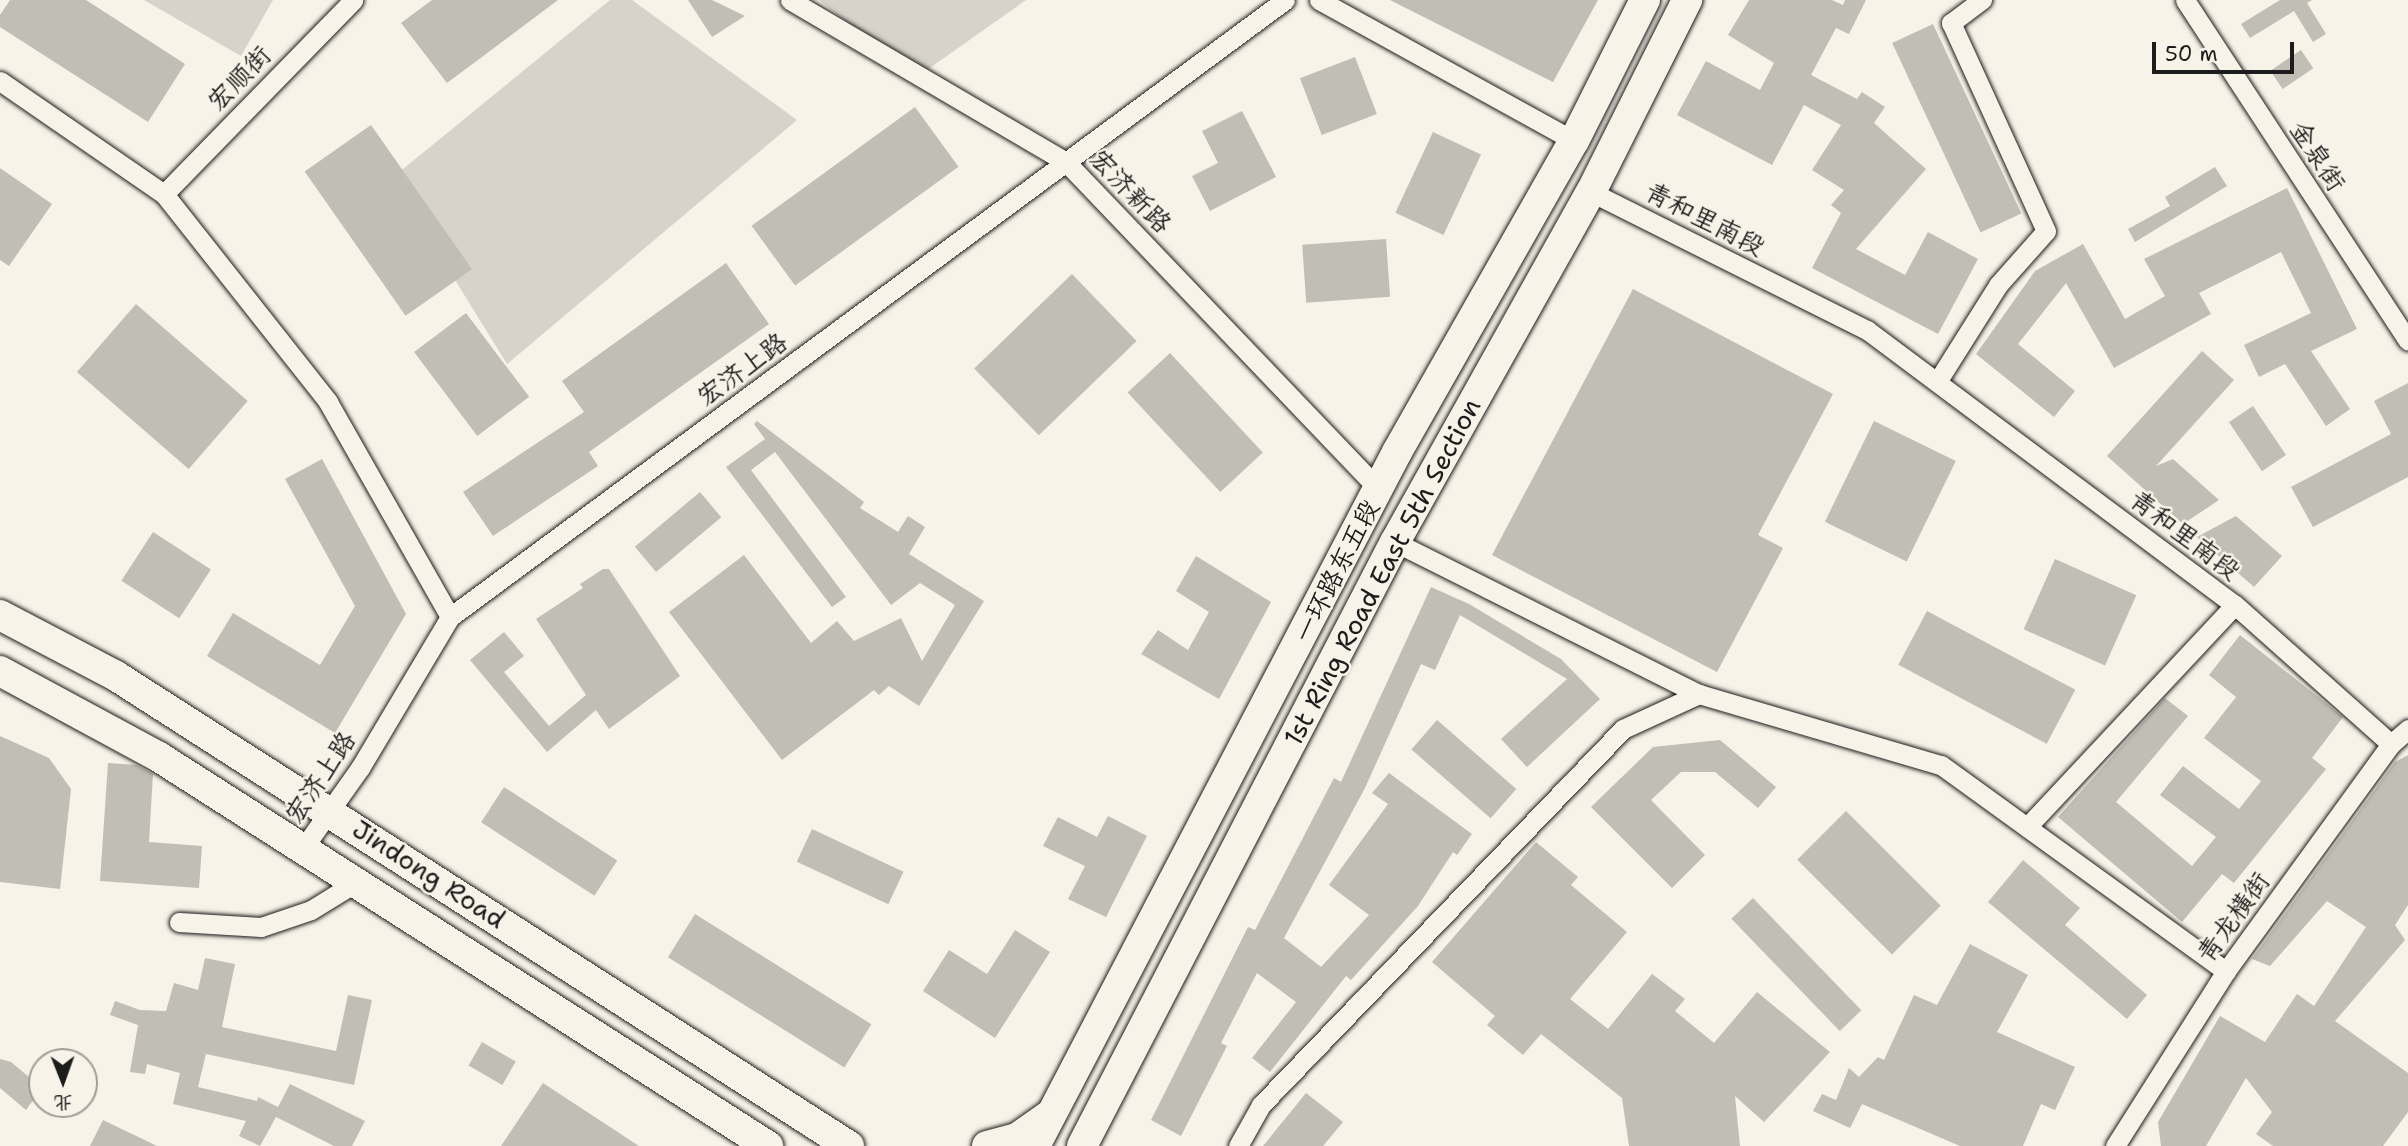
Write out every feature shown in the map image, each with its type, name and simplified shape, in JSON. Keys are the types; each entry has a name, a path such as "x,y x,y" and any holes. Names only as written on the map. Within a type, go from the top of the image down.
{"main road":[{"name":"一环路东五段","path":"1035,1146 1378,489 1574,141 1645,0"},
{"name":"1st Ring Road East 5th Section","path":"1083,1146 1395,542 1591,192 1687,0"},
{"name":"Jindong Road","path":"0,615 116,676 331,811 849,1146"},
{"name":"Jindong Road","path":"0,671 159,757 358,881 768,1146"},
{"path":"987,1146 1017,1138 1052,1114"}],"street":[{"name":"宏顺街","path":"164,194 352,0"},
{"name":"宏济新路","path":"790,0 1066,162 1378,489"},
{"name":"宏济上路","path":"304,847 331,811 450,617 1285,0"},
{"path":"1320,0 1574,141"},
{"path":"1937,382 1998,285 2046,231 1951,23 1982,0"},
{"name":"金泉街","path":"2185,0 2408,341"},
{"path":"0,81 164,194 328,402 450,617"},
{"name":"青和里南段","path":"1591,192 1867,330 2235,605 2391,744"},
{"path":"1395,542 1699,694 1941,765 2226,971"},
{"path":"2027,827 2235,605"},
{"path":"1238,1146 1261,1105 1623,729 1699,694"},
{"name":"青龙横街","path":"2115,1146 2226,971 2391,744 2408,729"},
{"path":"179,922 261,927 311,910 358,881"}],"shaded area":[{"path":"144,0 273,0 241,56"},
{"path":"610,0 632,0 797,120 507,364 392,178"},
{"path":"819,0 1026,0 917,77"}],"building":[{"path":"10,0 86,0 185,64 148,122 0,27 0,15"},
{"path":"432,0 558,0 447,83 401,23"},
{"path":"688,0 712,0 745,16 712,37"},
{"path":"1390,0 1598,0 1553,82"},
{"path":"1749,0 1832,0 1843,5 1845,0 1866,0 1849,34 1836,28 1811,75 1857,99 1862,92 1885,107 1874,123 1926,169 1856,249 1905,275 1928,232 1978,259 1938,334 1812,268 1841,213 1831,205 1844,190 1812,170 1841,125 1804,105 1772,165 1677,115 1706,61 1760,90 1774,63 1728,35"},
{"path":"2280,0 2312,0 2307,3 2326,34 2313,42 2294,11 2250,38 2241,24"},
{"path":"1933,24 2021,213 1981,232 1892,43"},
{"path":"2301,50 2313,68 2283,89 2270,71"},
{"path":"1355,57 1377,114 1322,135 1300,78"},
{"path":"915,107 958,167 795,286 752,226"},
{"path":"1242,111 1276,177 1210,211 1192,176 1218,163 1202,131"},
{"path":"371,125 472,269 406,316 305,171"},
{"path":"1433,132 1481,154 1443,235 1395,213"},
{"path":"2215,167 2227,186 2135,242 2128,229 2170,206 2165,197"},
{"path":"0,168 52,204 9,266 0,260"},
{"path":"2287,188 2357,329 2311,351 2350,409 2326,426 2285,364 2259,377 2244,345 2311,313 2281,252 2199,293 2211,314 2114,368 2066,283 2018,344 2075,391 2054,417 1976,354 2035,271 2083,244 2125,319 2165,296 2144,259"},
{"path":"1386,239 1390,297 1306,303 1302,245"},
{"path":"726,263 769,324 589,452 598,466 493,536 463,492 584,412 562,381"},
{"path":"1072,274 1137,341 1039,435 974,368"},
{"path":"1633,289 1833,394 1758,535 1783,548 1717,672 1492,555"},
{"path":"136,304 248,401 189,469 77,372"},
{"path":"466,313 529,397 477,436 414,352"},
{"path":"2202,351 2234,380 2156,466 2173,459 2219,500 2183,524 2107,456"},
{"path":"1170,353 1263,452 1220,492 1128,393"},
{"path":"2408,383 2408,477 2313,527 2291,487 2391,434 2374,401"},
{"path":"2253,406 2286,455 2262,471 2229,422"},
{"path":"757,421 864,502 860,508 898,532 908,516 925,527 909,554 984,601 919,706 889,686 879,695 874,690 782,760 669,612 744,555 811,643 837,621 854,641 901,618 922,661 955,605 920,583 891,605 775,452 751,470 846,597 832,607 726,467 765,439 754,424"},
{"path":"1874,421 1956,461 1907,562 1825,522"},
{"path":"322,459 406,614 335,733 207,656 233,613 320,665 355,606 285,479"},
{"path":"700,492 721,517 656,572 635,547"},
{"path":"2236,516 2282,556 2254,587 2197,537"},
{"path":"153,532 211,570 179,618 121,581"},
{"path":"1196,556 1271,602 1219,699 1141,654 1158,630 1188,650 1209,612 1176,591"},
{"path":"2055,559 2136,595 2105,666 2024,629"},
{"path":"603,569 609,569 680,676 609,729 596,710 547,752 470,660 504,632 524,656 504,672 549,726 586,695 536,619 583,588 580,584"},
{"path":"1431,587 1469,604 1561,659 1600,699 1527,767 1501,739 1567,679 1460,615 1435,670 1421,664 1365,788 1284,938 1321,967 1369,915 1329,885 1388,804 1372,793 1389,773 1472,834 1457,855 1453,852 1418,906 1351,980 1346,976 1270,1072 1252,1058 1296,1002 1257,973 1221,1043 1227,1046 1181,1136 1151,1120 1248,927 1255,930 1334,778 1341,782"},
{"path":"1927,611 2075,690 2047,744 1898,665"},
{"path":"2240,635 2343,717 2312,758 2326,769 2234,883 2222,874 2182,922 2058,817 2165,698 2188,716 2116,802 2192,866 2216,837 2160,795 2183,766 2239,809 2261,781 2204,738 2236,697 2209,675"},
{"path":"1437,720 1516,789 1491,818 1411,749"},
{"path":"0,736 49,758 71,789 60,889 0,882"},
{"path":"1720,740 1776,787 1758,808 1715,772 1681,772 1651,800 1705,855 1672,888 1591,807 1653,747"},
{"path":"2408,755 2408,905 2395,925 2405,940 2335,1021 2408,1073 2408,1112 2383,1146 2273,1146 2256,1134 2272,1112 2246,1078 2206,1146 2161,1146 2158,1122 2220,1016 2265,1042 2297,994 2314,1006 2366,927 2327,901 2270,966 2252,959 2395,762"},
{"path":"108,763 136,765 153,774 149,842 202,846 199,888 100,881"},
{"path":"504,787 617,861 594,896 481,822"},
{"path":"1846,811 1941,906 1892,955 1797,860"},
{"path":"1108,816 1147,836 1106,917 1068,899 1085,866 1043,846 1058,817 1097,837"},
{"path":"812,829 904,872 888,904 797,862"},
{"path":"1536,842 1578,877 1571,885 1627,932 1570,999 1608,1029 1652,974 1685,999 1675,1011 1714,1043 1757,992 1830,1052 1764,1122 1735,1096 1740,1146 1629,1146 1622,1098 1541,1034 1523,1055 1487,1025 1495,1016 1432,962"},
{"path":"2023,860 2080,908 2065,925 2147,995 2127,1019 1988,902"},
{"path":"1753,898 1861,1010 1840,1031 1731,919"},
{"path":"695,914 871,1024 844,1067 668,957"},
{"path":"1015,930 1050,952 995,1038 923,991 949,950 987,974"},
{"path":"1970,944 2028,975 1997,1032 2075,1067 2055,1110 2041,1104 2023,1146 1960,1146 1862,1104 1850,1128 1813,1111 1822,1094 1836,1100 1849,1068 1859,1077 1878,1057 1884,1060 1914,995 1937,1005"},
{"path":"205,958 235,964 222,1027 336,1051 348,995 372,1000 354,1085 206,1054 198,1087 257,1101 258,1097 278,1107 290,1084 365,1121 352,1146 334,1146 276,1117 260,1146 239,1136 246,1121 173,1104 180,1073 147,1064 145,1074 130,1072 138,1025 110,1015 115,1001 140,1010 166,1011 174,983 198,990"},
{"path":"482,1042 516,1062 502,1085 468,1065"},
{"path":"0,1059 11,1062 28,1076 26,1110 0,1088"},
{"path":"543,1083 639,1146 501,1146"},
{"path":"1306,1093 1343,1122 1323,1146 1263,1146"},
{"path":"103,1120 157,1146 90,1146"}]}
